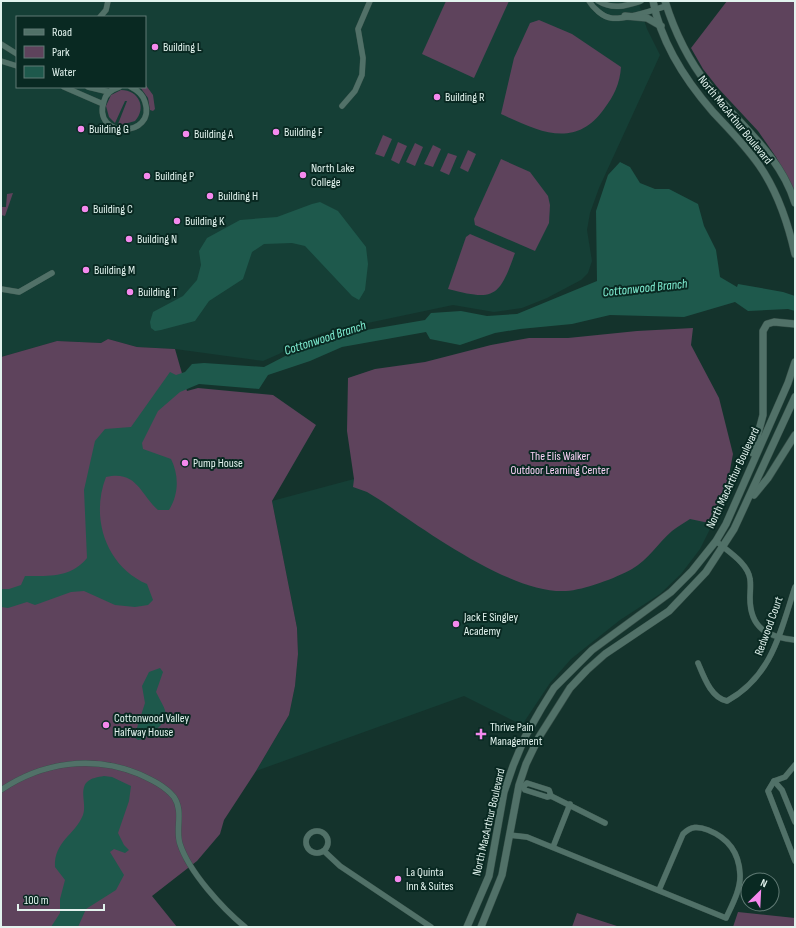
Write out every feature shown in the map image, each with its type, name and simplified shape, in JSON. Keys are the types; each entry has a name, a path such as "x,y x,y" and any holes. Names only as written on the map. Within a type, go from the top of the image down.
{"main road":[{"name":"North MacArthur Boulevard","path":"653,1 654,9 673,55 700,96 740,140 760,166 780,204 795,254"},
{"name":"North MacArthur Boulevard","path":"666,3 677,31 696,69 709,86 760,142 784,179 795,203"},
{"path":"625,16 647,18 661,26"},
{"path":"747,473 763,416 763,331 767,324 774,322 795,324"},
{"name":"North MacArthur Boulevard","path":"467,927 489,876 504,792 513,766 527,734 554,688 580,661 616,631 657,605 672,592 692,571 716,541 726,524 788,382 795,362"},
{"name":"North MacArthur Boulevard","path":"481,927 502,875 509,834 526,764 538,739 563,698 587,670 605,654 669,611 706,572 724,547 745,508 795,397"},
{"path":"745,508 768,478 795,435"},
{"path":"527,734 538,739"}],"street":[{"path":"101,16 106,10 108,1"},
{"path":"342,106 355,91 362,75 363,58 358,29 370,1"},
{"path":"589,1 601,13 611,18 654,9 666,3"},
{"path":"598,1 611,7 620,7 641,1"},
{"path":"1,44 16,53"},
{"path":"1,61 16,66"},
{"path":"66,88 103,104"},
{"path":"92,88 109,92"},
{"path":"117,88 109,92 103,104 105,119 112,126 122,130 136,127 145,116 146,108 142,95 132,88"},
{"path":"1,289 19,292 52,273"},
{"path":"716,541 744,566 748,572 750,579 751,615 755,622 765,632 778,638 795,640"},
{"name":"Redwood Court","path":"698,663 714,693 721,700 727,701 747,689 765,668 778,638 795,588"},
{"path":"1,790 41,769 62,764 84,762 105,764 128,770 165,787 179,807 180,844 193,867 214,896 245,927"},
{"path":"795,765 785,777 774,781 768,791 795,861"},
{"path":"774,781 782,790 795,822"},
{"path":"521,786 525,790 547,797 551,796 570,804 605,823"},
{"path":"553,847 570,804"},
{"path":"509,834 527,837 553,847 726,918 740,881 739,867 732,846 719,834 697,827 690,828 683,834 659,890"},
{"path":"316,831 326,835 328,842 324,851 317,854 307,848 306,840 310,834 316,831"},
{"path":"324,851 340,866 430,927"}],"shaded area":[{"name":"North Lake College","path":"1,1 638,1 647,29 660,55 599,188 590,213 587,230 592,261 588,273 581,280 547,298 522,308 494,312 453,305 325,332 301,341 279,354 263,361 175,349 137,347 108,339 101,343 57,341 1,357"},
{"name":"Jack E Singley Academy","path":"354,479 690,504 714,521 700,549 681,574 660,594 620,620 571,659 550,683 522,725 464,696 256,771 289,715 295,686 298,654 297,628 272,501"}],"green space":[{"path":"446,1 509,1 474,78 422,54"},
{"path":"727,1 795,1 795,193 776,157 758,131 718,88 703,69 691,48"},
{"path":"539,20 572,34 621,67 618,84 611,99 593,122 581,129 568,133 542,131 501,114 514,58 530,23"},
{"path":"146,85 153,95 155,109 153,111 150,110 148,98 141,88 146,88"},
{"path":"121,90 137,96 141,105 139,116 135,121 121,125 118,124 127,101 125,101 115,123 109,117 106,106 111,95"},
{"path":"383,135 392,139 384,157 375,154"},
{"path":"398,142 407,146 399,164 391,160"},
{"path":"415,143 423,147 415,166 406,162"},
{"path":"433,145 441,149 433,167 424,164"},
{"path":"468,150 476,154 468,172 460,168"},
{"path":"448,153 457,156 449,175 440,171"},
{"path":"501,159 530,172 548,196 550,205 549,223 535,251 475,225 474,219"},
{"path":"13,193 5,216 1,215 1,207 6,207 7,194"},
{"path":"470,234 515,253 499,287 493,292 485,295 463,293 448,289 466,237"},
{"name":"The Elis Walker Outdoor Learning Center","path":"693,328 691,345 719,398 733,454 726,491 714,517 709,523 690,519 672,531 638,565 609,580 591,586 566,591 544,589 520,582 469,558 367,492 353,487 354,479 347,431 348,378 375,369 425,362 491,345 529,338 568,338 637,331"},
{"path":"108,339 137,347 175,349 187,391 198,388 273,395 316,425 272,501 297,628 298,654 295,686 289,715 256,771 224,820 220,834 197,861 152,896 177,927 1,927 1,357 57,341 101,343"},
{"path":"738,912 795,918 795,927 733,927"},
{"path":"577,913 620,927 572,927"}],"water":[{"name":"Cottonwood Branch","path":"620,162 630,167 640,183 655,189 669,189 698,204 704,226 716,250 720,277 737,287 738,284 783,292 795,296 795,311 788,309 748,311 735,302 684,317 610,315 572,324 495,333 460,345 430,339 426,332 342,347 310,361 268,375 259,389 199,384 180,392 158,411 142,443 143,449 171,459 174,465 177,484 175,498 169,510 158,510 137,485 125,477 106,477 101,493 101,524 105,539 112,553 121,565 133,576 147,584 153,600 148,605 135,607 115,605 84,591 71,592 35,605 27,602 8,608 1,607 1,589 9,589 21,585 25,576 51,576 67,572 81,565 87,558 84,490 95,441 105,429 131,427 170,372 176,375 185,372 192,364 204,363 264,367 326,335 343,334 425,320 431,313 461,311 487,316 517,314 597,281 596,211 608,175"},
{"path":"320,202 338,211 366,247 368,264 365,290 359,300 352,296 305,246 292,243 264,244 252,252 243,279 209,301 195,321 155,331 151,328 150,322 153,312 183,296 197,280 201,265 199,251 207,238 240,220 277,217"},
{"path":"160,668 163,672 156,692 165,710 165,719 158,728 143,739 138,740 134,737 145,703 142,686 149,672"},
{"path":"104,776 112,777 131,786 129,801 118,833 124,845 129,850 125,853 114,849 110,852 124,875 116,890 86,909 78,927 51,927 60,913 60,899 65,880 55,867 58,851 61,844 75,828 83,815 83,793 85,785 90,780"}],"place":[{"name":"Building L","path":"155,47"},
{"name":"Building R","path":"437,97"},
{"name":"Building G","path":"81,129"},
{"name":"Building F","path":"276,132"},
{"name":"Building A","path":"186,134"},
{"name":"North Lake College","path":"303,175"},
{"name":"Building P","path":"147,176"},
{"name":"Building H","path":"210,196"},
{"name":"Building C","path":"85,209"},
{"name":"Building K","path":"177,221"},
{"name":"Building N","path":"129,239"},
{"name":"Building M","path":"86,270"},
{"name":"Building T","path":"130,292"},
{"name":"Pump House","path":"185,463"},
{"name":"Jack E Singley Academy","path":"456,624"},
{"name":"Cottonwood Valley Halfway House","path":"106,725"},
{"name":"Thrive Pain Management","path":"481,734"},
{"name":"La Quinta Inn & Suites","path":"398,879"}]}
